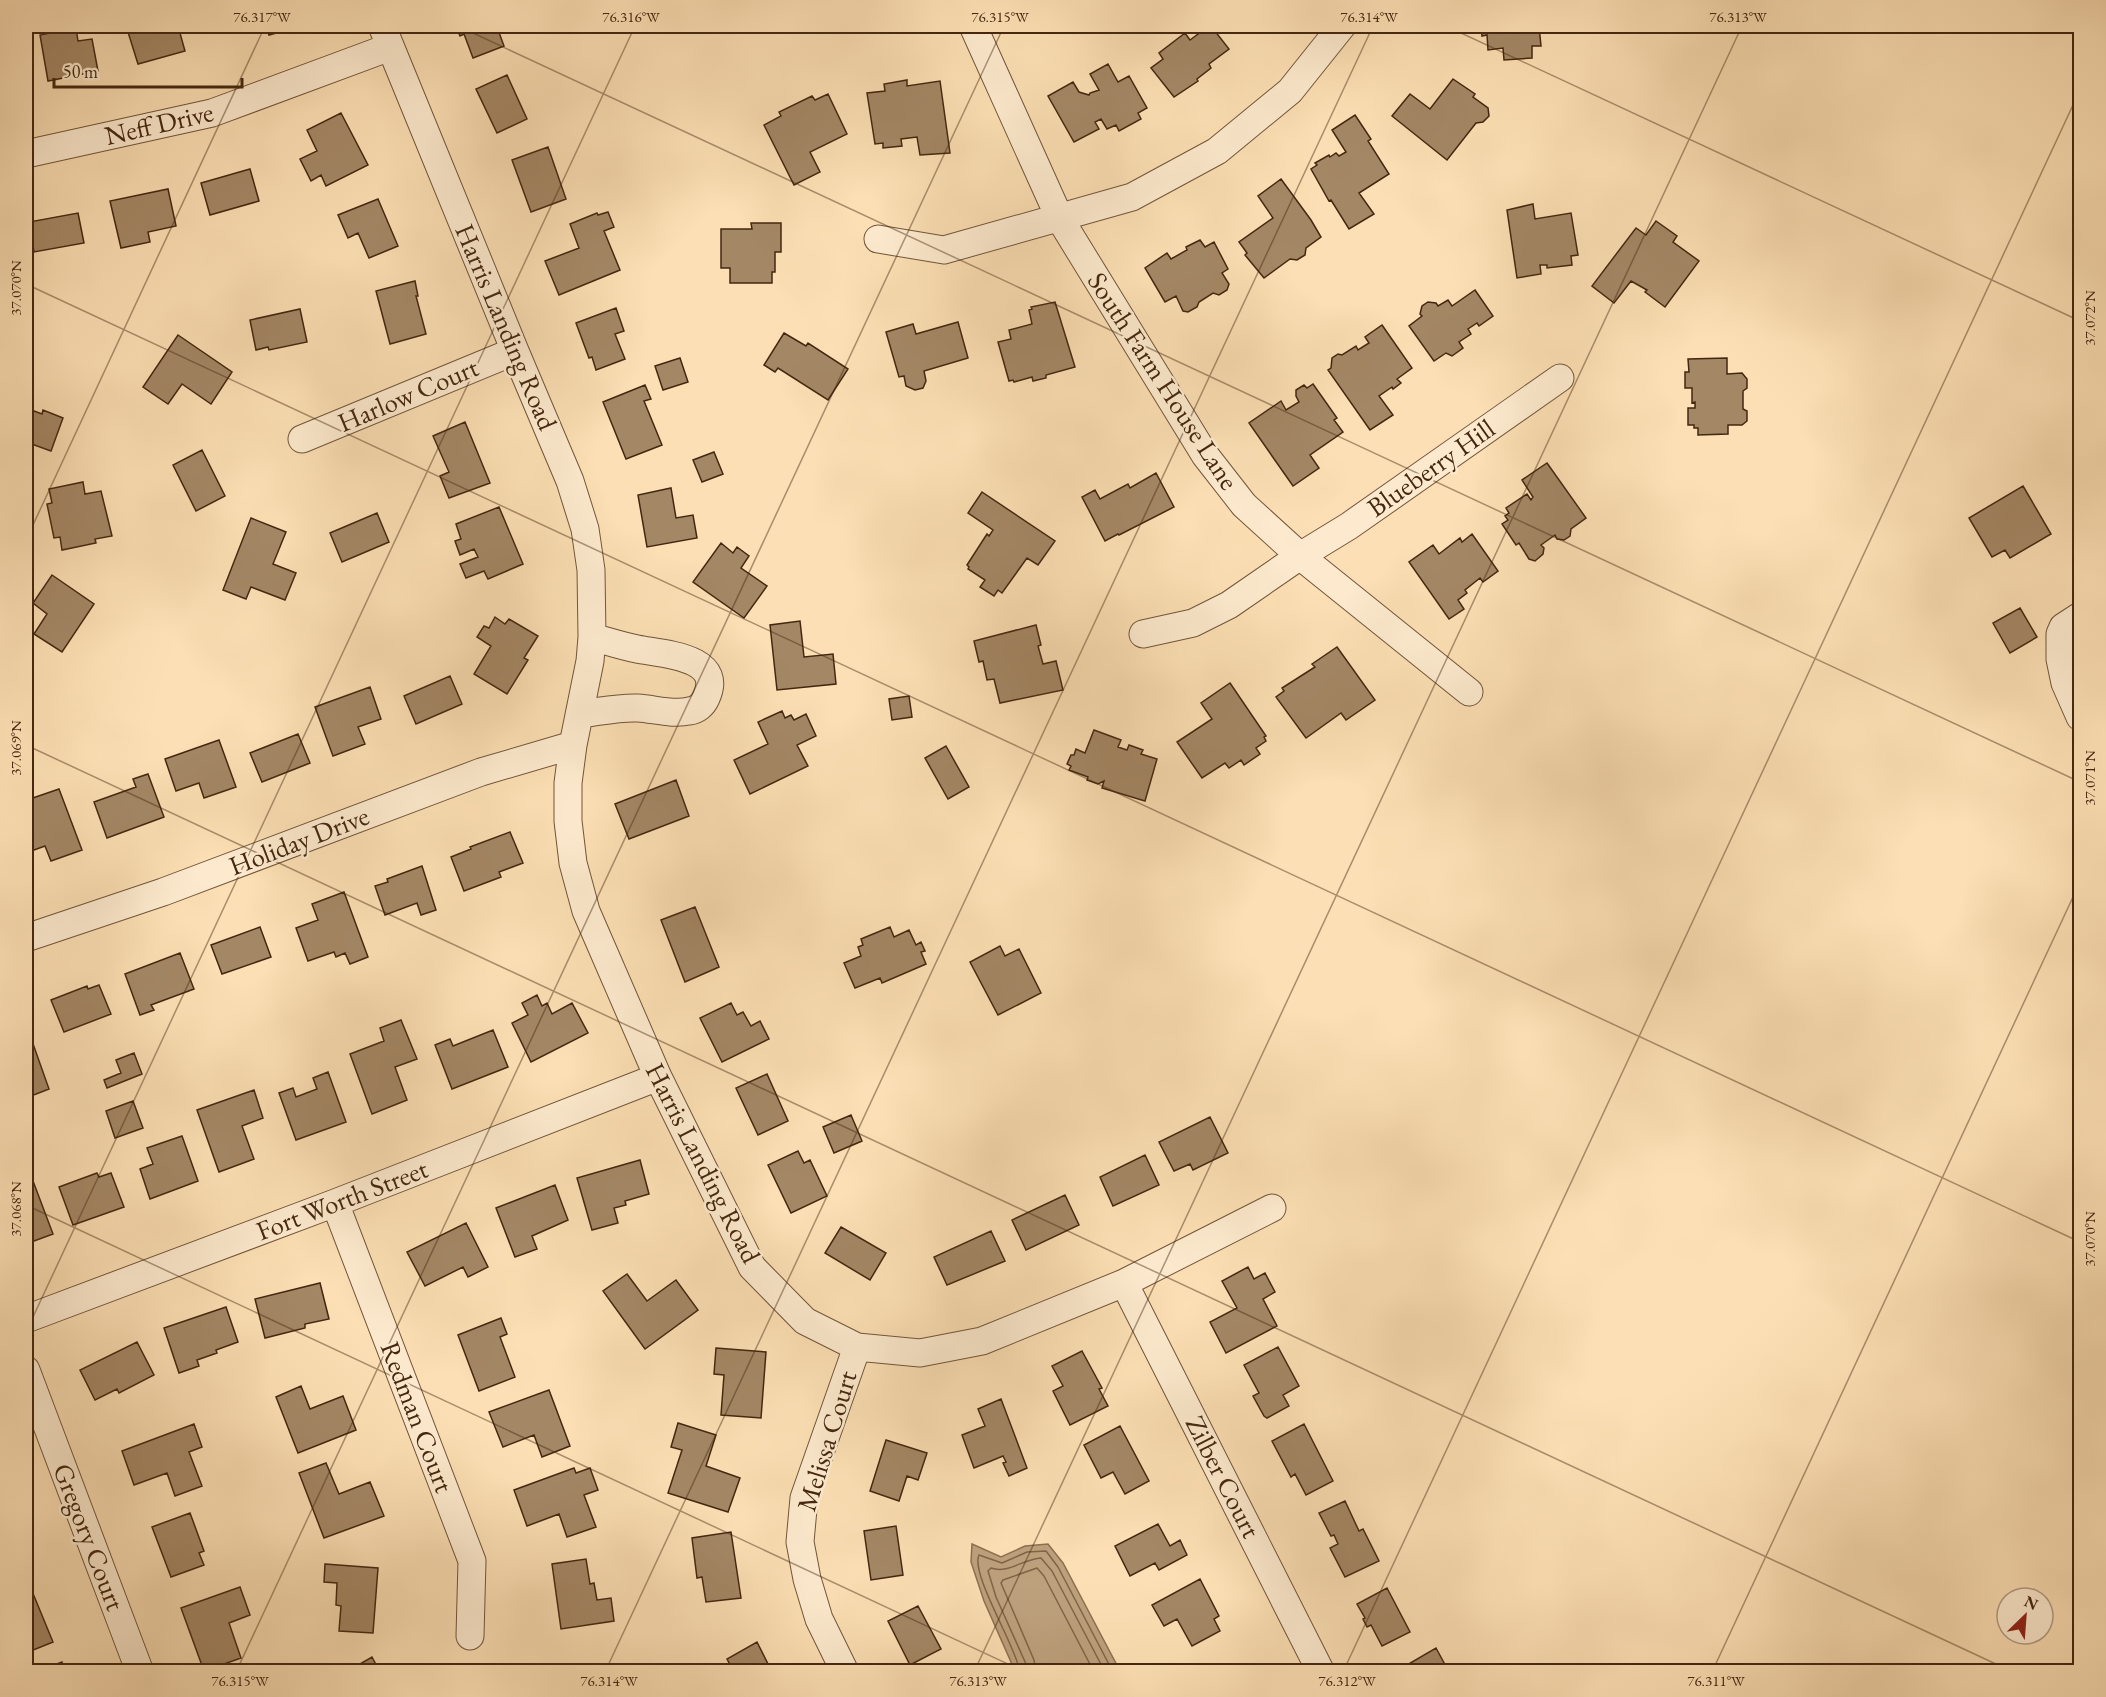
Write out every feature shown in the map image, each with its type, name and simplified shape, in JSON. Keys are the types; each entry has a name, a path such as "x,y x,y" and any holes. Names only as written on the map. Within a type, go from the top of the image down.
{"street":[{"name":"South Farm House Lane","path":"973,26 1060,219 1205,455 1244,505 1300,556 1469,692"},
{"path":"878,239 944,250 1132,197 1217,151 1290,91 1342,26"},
{"name":"Neff Drive","path":"26,154 212,113 386,36"},
{"name":"Harris Landing Road","path":"386,36 570,481 585,529 591,570 592,637 573,745 568,793 568,821 573,863 586,910 658,1077 752,1267 805,1321 856,1347 920,1353 982,1341 1124,1283 1272,1208"},
{"name":"Harlow Court","path":"302,439 515,351"},
{"name":"Blueberry Hill","path":"1143,634 1194,623 1229,605 1300,556 1349,526 1560,378"},
{"path":"2080,616 2063,627 2060,634 2060,658 2065,683 2080,717"},
{"path":"579,714 638,708 691,711 700,706 710,689 709,679 703,667 693,661 592,637"},
{"name":"Holiday Drive","path":"26,938 163,892 481,772 573,745"},
{"name":"Fort Worth Street","path":"26,1319 335,1203 658,1077"},
{"name":"Redman Court","path":"335,1203 472,1561 470,1636"},
{"name":"Zilber Court","path":"1124,1283 1321,1671"},
{"name":"Melissa Court","path":"845,1671 819,1619 807,1579 800,1542 804,1498 856,1347"},
{"name":"Gregory Court","path":"26,1370 140,1671"}],"water":[{"path":"972,1544 1001,1557 1025,1546 1048,1544 1063,1563 1120,1671 1015,1671 984,1601 971,1562"}],"building":[{"path":"149,26 178,26 185,51 138,64 128,32"},
{"path":"266,26 301,26 269,35"},
{"path":"456,26 501,26 497,27 504,46 473,58 464,34 460,36"},
{"path":"1209,26 1229,49 1209,64 1211,68 1197,79 1198,81 1174,97 1151,68 1163,59 1159,53 1185,33 1190,40"},
{"path":"1481,26 1539,26 1541,46 1532,46 1532,58 1504,60 1503,48 1488,50 1487,35 1482,36"},
{"path":"76,28 78,41 92,39 98,71 48,81 40,35"},
{"path":"1108,64 1118,82 1129,76 1147,108 1138,113 1141,119 1119,131 1116,125 1107,129 1101,119 1095,122 1099,129 1074,142 1048,96 1073,82 1079,92 1089,95 1099,90 1090,74"},
{"path":"507,75 527,119 497,133 476,89"},
{"path":"1453,79 1475,94 1473,97 1488,108 1489,116 1483,122 1476,123 1447,160 1392,116 1410,94 1430,109"},
{"path":"907,80 907,86 940,81 950,153 920,155 917,137 901,139 902,146 883,148 883,143 875,144 867,93 885,91 884,84"},
{"path":"828,94 847,134 810,152 820,172 794,185 764,125 781,116 779,112 812,96 815,100"},
{"path":"341,113 368,165 326,186 321,175 311,181 300,159 317,151 307,130"},
{"path":"1355,115 1371,139 1368,141 1389,174 1359,193 1374,214 1349,229 1331,200 1329,201 1311,169 1317,165 1315,163 1329,155 1330,157 1336,153 1339,156 1346,152 1332,130"},
{"path":"548,147 566,199 531,212 512,160"},
{"path":"250,169 259,201 210,215 201,183"},
{"path":"1281,179 1321,237 1306,248 1305,255 1297,260 1290,259 1264,278 1245,255 1247,253 1239,242 1273,218 1258,196"},
{"path":"168,189 176,226 148,232 150,242 121,248 110,201"},
{"path":"378,199 398,246 369,258 358,233 348,238 338,215"},
{"path":"1533,204 1535,219 1571,213 1578,255 1571,256 1572,265 1547,268 1547,265 1540,265 1541,274 1517,278 1507,210"},
{"path":"608,212 614,227 604,231 620,270 559,295 545,261 579,248 570,224 597,213 598,215"},
{"path":"78,213 84,243 34,252 29,222"},
{"path":"1656,221 1677,236 1673,242 1699,261 1665,307 1645,292 1647,290 1631,281 1614,303 1592,286 1636,228 1646,235"},
{"path":"751,223 781,223 781,252 775,252 775,272 772,272 772,283 730,283 730,268 721,268 721,229 752,229"},
{"path":"1200,240 1205,247 1214,242 1228,269 1222,273 1229,284 1227,290 1219,295 1213,293 1199,302 1197,307 1188,312 1183,311 1176,296 1165,302 1145,268 1167,253 1171,259 1187,250 1186,247"},
{"path":"415,281 418,296 416,296 426,334 390,344 376,291"},
{"path":"1475,290 1493,316 1479,326 1477,323 1468,329 1471,334 1459,342 1463,348 1452,356 1446,353 1434,361 1409,326 1422,316 1420,314 1422,306 1428,302 1436,303 1438,306 1448,300 1452,306"},
{"path":"1055,302 1075,367 1033,381 1032,377 1014,382 1009,381 998,342 1011,339 1009,330 1032,324 1029,310 1032,309 1031,307"},
{"path":"616,308 624,331 615,334 625,359 596,370 576,323"},
{"path":"300,309 307,342 269,350 268,347 256,350 250,320"},
{"path":"958,322 968,358 924,371 926,381 923,388 915,390 906,386 904,376 899,377 886,332 913,324 916,334"},
{"path":"1382,325 1412,368 1397,379 1401,383 1379,396 1393,415 1370,430 1328,370 1331,368 1332,358 1356,346 1358,350 1369,343 1365,337"},
{"path":"784,333 806,346 808,343 848,369 828,400 778,368 775,372 764,365"},
{"path":"178,335 232,372 211,404 182,384 168,404 143,387"},
{"path":"680,358 688,382 663,390 655,366"},
{"path":"1727,358 1727,374 1742,373 1747,379 1747,388 1743,391 1743,409 1747,411 1747,421 1742,425 1728,425 1728,434 1698,435 1698,428 1688,425 1688,408 1695,408 1695,402 1692,403 1692,388 1685,388 1685,372 1689,372 1688,359"},
{"path":"1313,384 1337,418 1334,420 1343,432 1310,455 1319,468 1293,486 1249,423 1281,401 1286,410 1299,402 1296,390 1304,385 1307,388"},
{"path":"645,385 651,399 644,401 662,445 626,459 603,402"},
{"path":"26,408 42,414 43,410 63,418 51,451 26,442"},
{"path":"465,422 490,483 449,498 440,476 449,472 433,436"},
{"path":"202,450 225,496 196,511 173,465"},
{"path":"714,452 723,474 702,482 693,460"},
{"path":"1547,463 1586,518 1571,529 1570,536 1564,540 1557,539 1555,535 1541,545 1544,548 1543,554 1535,561 1529,559 1519,543 1516,545 1502,524 1508,520 1505,516 1509,513 1506,508 1527,494 1531,500 1533,497 1522,480"},
{"path":"1156,473 1174,507 1105,541 1082,497 1095,490 1100,499 1128,484 1130,488"},
{"path":"83,482 85,494 101,491 112,536 95,539 96,543 62,550 60,537 54,538 47,504 52,503 49,489"},
{"path":"2023,486 2051,534 2010,558 2005,550 1992,557 1969,518"},
{"path":"671,488 676,518 693,515 697,538 647,547 638,495"},
{"path":"982,492 1055,541 1038,565 1027,558 1002,593 998,590 994,596 980,587 985,580 968,569 967,565 987,534 989,536 993,530 968,513"},
{"path":"499,507 523,564 488,579 484,571 466,578 460,564 478,557 474,549 460,555 455,541 461,539 456,524"},
{"path":"377,513 389,542 342,562 330,533"},
{"path":"251,518 286,532 273,564 296,573 285,600 251,587 246,599 223,590"},
{"path":"1472,534 1498,571 1483,582 1480,578 1465,590 1467,593 1458,600 1464,609 1449,619 1409,562 1433,545 1439,554 1460,538 1462,542"},
{"path":"721,543 733,553 737,547 749,556 741,568 767,586 744,618 693,582"},
{"path":"52,575 94,604 62,652 34,634 47,614 33,603"},
{"path":"2020,608 2037,637 2010,653 1993,623"},
{"path":"495,617 505,624 509,619 538,636 524,658 528,660 507,694 474,674 491,646 477,637 484,626 489,628"},
{"path":"800,621 804,657 833,654 836,684 777,690 770,625"},
{"path":"1036,625 1043,664 1056,661 1063,690 1000,703 994,679 987,680 983,661 979,662 974,641"},
{"path":"1337,647 1375,700 1346,720 1341,713 1306,738 1276,697 1284,691 1282,688 1315,667 1312,664"},
{"path":"450,676 462,704 416,724 404,696"},
{"path":"1230,683 1266,736 1264,737 1266,741 1256,748 1260,754 1244,765 1241,760 1229,768 1225,763 1202,778 1177,742 1212,719 1201,703"},
{"path":"370,687 381,719 358,727 365,744 333,756 315,707"},
{"path":"909,696 912,717 892,720 889,699"},
{"path":"782,711 785,718 791,715 794,720 806,714 816,736 797,745 808,766 750,794 734,760 768,744 758,722"},
{"path":"1094,730 1121,740 1118,747 1127,750 1129,745 1143,750 1141,754 1157,759 1145,801 1102,788 1104,781 1098,784 1087,780 1088,777 1069,770 1071,766 1067,764 1071,755 1074,755 1076,749 1085,753"},
{"path":"298,734 310,763 262,782 250,753"},
{"path":"219,740 236,787 204,798 199,783 176,791 165,759"},
{"path":"946,746 969,787 948,799 925,758"},
{"path":"148,774 164,817 107,838 94,802 136,787 133,779"},
{"path":"676,780 689,816 629,839 615,804"},
{"path":"59,789 82,850 51,861 45,846 26,853 26,816 32,813 27,800"},
{"path":"510,832 523,863 499,872 501,877 464,891 451,857"},
{"path":"422,866 436,910 421,915 417,903 385,915 375,886"},
{"path":"344,892 368,957 350,964 345,953 336,957 334,952 308,961 296,928 318,920 312,904"},
{"path":"695,907 719,967 685,982 661,920"},
{"path":"260,927 271,957 222,974 211,945"},
{"path":"890,927 894,937 909,930 916,945 921,942 925,951 921,952 926,964 882,983 880,978 855,988 844,963 861,956 858,947 863,945 861,939"},
{"path":"1000,946 1005,956 1019,949 1041,993 998,1015 970,962"},
{"path":"180,953 194,989 151,1005 154,1010 140,1015 125,974"},
{"path":"99,985 111,1014 64,1032 51,1000 87,986 88,989"},
{"path":"537,995 542,1006 547,1003 552,1014 572,1003 588,1033 531,1062 512,1023 528,1015 522,1003"},
{"path":"731,1003 737,1015 743,1012 751,1026 760,1021 769,1039 722,1062 700,1018"},
{"path":"401,1020 417,1059 395,1067 407,1100 372,1114 350,1054 384,1041 380,1028"},
{"path":"26,1024 49,1089 26,1098"},
{"path":"493,1030 508,1067 452,1089 435,1045 450,1039 453,1046"},
{"path":"134,1053 142,1074 107,1088 104,1080 121,1073 116,1060"},
{"path":"328,1072 346,1122 296,1140 279,1093 293,1088 296,1097 317,1089 313,1078"},
{"path":"767,1074 788,1121 758,1135 736,1088"},
{"path":"254,1090 263,1118 242,1126 254,1159 219,1172 197,1110"},
{"path":"133,1101 143,1128 115,1138 106,1111"},
{"path":"851,1115 862,1141 834,1153 823,1127"},
{"path":"1210,1117 1228,1153 1193,1170 1190,1164 1174,1171 1159,1142"},
{"path":"182,1136 198,1181 150,1199 140,1169 153,1164 147,1148"},
{"path":"798,1151 804,1163 810,1160 827,1196 791,1213 768,1165"},
{"path":"1145,1155 1159,1185 1113,1206 1100,1177"},
{"path":"640,1160 649,1194 625,1201 626,1205 614,1208 618,1223 592,1230 577,1178"},
{"path":"30,1173 53,1234 26,1244 26,1175"},
{"path":"97,1173 99,1177 111,1173 124,1207 73,1225 59,1187"},
{"path":"555,1185 568,1220 532,1236 537,1249 515,1257 496,1208"},
{"path":"1065,1195 1079,1225 1026,1250 1012,1220"},
{"path":"466,1223 488,1267 468,1277 463,1267 425,1286 407,1252"},
{"path":"841,1227 886,1253 870,1280 825,1253"},
{"path":"991,1231 1005,1261 947,1285 934,1257"},
{"path":"1248,1267 1254,1279 1265,1273 1275,1292 1263,1299 1277,1326 1226,1353 1210,1322 1237,1308 1222,1281"},
{"path":"627,1274 647,1301 676,1280 698,1310 645,1349 603,1291"},
{"path":"320,1283 329,1319 305,1324 305,1328 265,1338 255,1299"},
{"path":"226,1307 238,1342 216,1350 217,1353 197,1360 199,1366 179,1373 164,1328"},
{"path":"501,1318 507,1334 500,1337 515,1377 479,1391 458,1335"},
{"path":"137,1342 154,1375 119,1393 117,1389 95,1400 80,1370"},
{"path":"1278,1347 1299,1386 1283,1395 1289,1406 1267,1418 1253,1396 1259,1393 1244,1365"},
{"path":"716,1348 766,1352 761,1418 721,1415 724,1375 714,1374"},
{"path":"1082,1351 1102,1388 1099,1389 1108,1406 1070,1425 1053,1391 1063,1386 1052,1366"},
{"path":"301,1386 310,1409 343,1396 356,1430 298,1453 276,1397"},
{"path":"549,1390 570,1446 542,1457 534,1435 503,1447 489,1412"},
{"path":"1001,1399 1027,1468 1009,1476 1003,1463 1006,1462 1003,1456 974,1468 962,1435 985,1426 978,1409"},
{"path":"678,1423 716,1435 706,1466 740,1478 728,1512 668,1493 682,1450 671,1447"},
{"path":"194,1424 202,1447 189,1452 202,1486 175,1496 167,1473 134,1485 122,1451"},
{"path":"1304,1424 1333,1481 1306,1495 1295,1474 1291,1477 1272,1441"},
{"path":"1120,1426 1149,1481 1125,1494 1113,1472 1101,1478 1084,1445"},
{"path":"886,1440 927,1453 918,1480 907,1476 899,1501 870,1491"},
{"path":"326,1463 339,1494 370,1482 384,1516 324,1538 299,1473"},
{"path":"574,1468 576,1473 590,1468 598,1490 584,1495 596,1527 567,1537 559,1514 527,1526 514,1490"},
{"path":"1345,1501 1359,1531 1363,1529 1379,1561 1345,1577 1330,1548 1338,1544 1319,1513"},
{"path":"190,1513 204,1551 199,1553 204,1565 171,1577 152,1527"},
{"path":"1158,1524 1170,1546 1180,1540 1187,1555 1159,1570 1155,1563 1130,1576 1115,1546"},
{"path":"896,1526 903,1575 871,1580 864,1531"},
{"path":"731,1532 741,1598 706,1602 702,1577 697,1578 692,1538"},
{"path":"586,1559 590,1584 594,1583 597,1600 611,1598 614,1621 561,1629 552,1564"},
{"path":"325,1564 378,1568 373,1633 339,1631 341,1606 336,1605 337,1583 324,1582"},
{"path":"1200,1579 1219,1616 1214,1619 1220,1631 1192,1646 1177,1619 1164,1626 1152,1605"},
{"path":"240,1587 250,1615 229,1623 241,1658 204,1671 181,1608"},
{"path":"1387,1588 1410,1632 1382,1646 1371,1625 1367,1627 1357,1604"},
{"path":"32,1591 53,1642 26,1653 26,1594"},
{"path":"918,1606 941,1649 910,1665 888,1621"},
{"path":"757,1642 772,1672 734,1672 727,1659"},
{"path":"1436,1648 1449,1672 1402,1672 1400,1669"},
{"path":"372,1657 380,1672 346,1672"},
{"path":"62,1662 66,1672 36,1672"}]}
